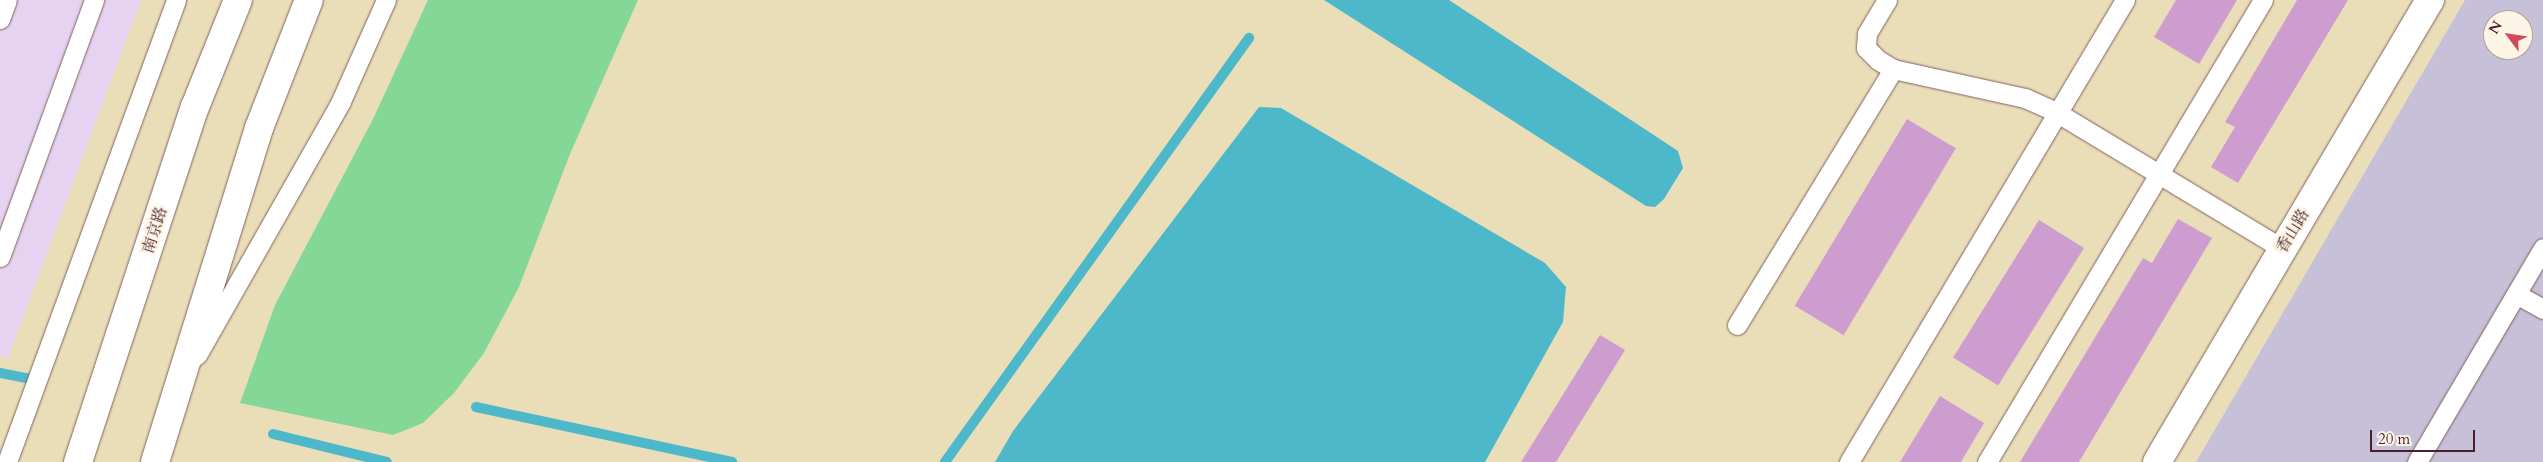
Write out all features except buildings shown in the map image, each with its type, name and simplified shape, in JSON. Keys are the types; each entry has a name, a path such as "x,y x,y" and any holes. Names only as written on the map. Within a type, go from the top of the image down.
{"main road":[{"name":"南京路","path":"78,462 196,107 238,0"},
{"path":"155,462 259,128 310,0"},
{"name":"香山路","path":"2157,462 2430,0"}],"lane":[{"path":"0,19 7,0"},
{"path":"0,257 8,208 94,0"},
{"path":"7,462 176,0"},
{"path":"178,389 342,101 386,0"},
{"path":"1887,0 1867,33 1866,48 1893,69 2025,98 2056,112 2283,249"},
{"path":"1849,462 2056,112 2125,0"},
{"path":"1987,462 2263,0"},
{"path":"1737,325 1893,69"},
{"path":"2417,462 2543,248"},
{"path":"2516,294 2543,309"}],"shaded area":[{"path":"0,0 141,0 8,358 0,356"},
{"path":"2465,0 2543,0 2543,462 2196,462"}],"green space":[{"path":"428,0 638,0 570,154 519,287 484,353 454,393 423,423 393,435 240,403 275,305 373,119"}],"water":[{"path":"1324,0 1449,0 1678,151 1683,168 1664,199 1655,207 1646,206"},
{"path":"1259,107 1281,108 1545,263 1566,287 1563,322 1485,462 995,462 1013,431"}],"waterway":[{"path":"945,462 1249,38"},
{"path":"0,373 31,379"},
{"path":"476,407 732,462"},
{"path":"273,434 387,462"}]}
